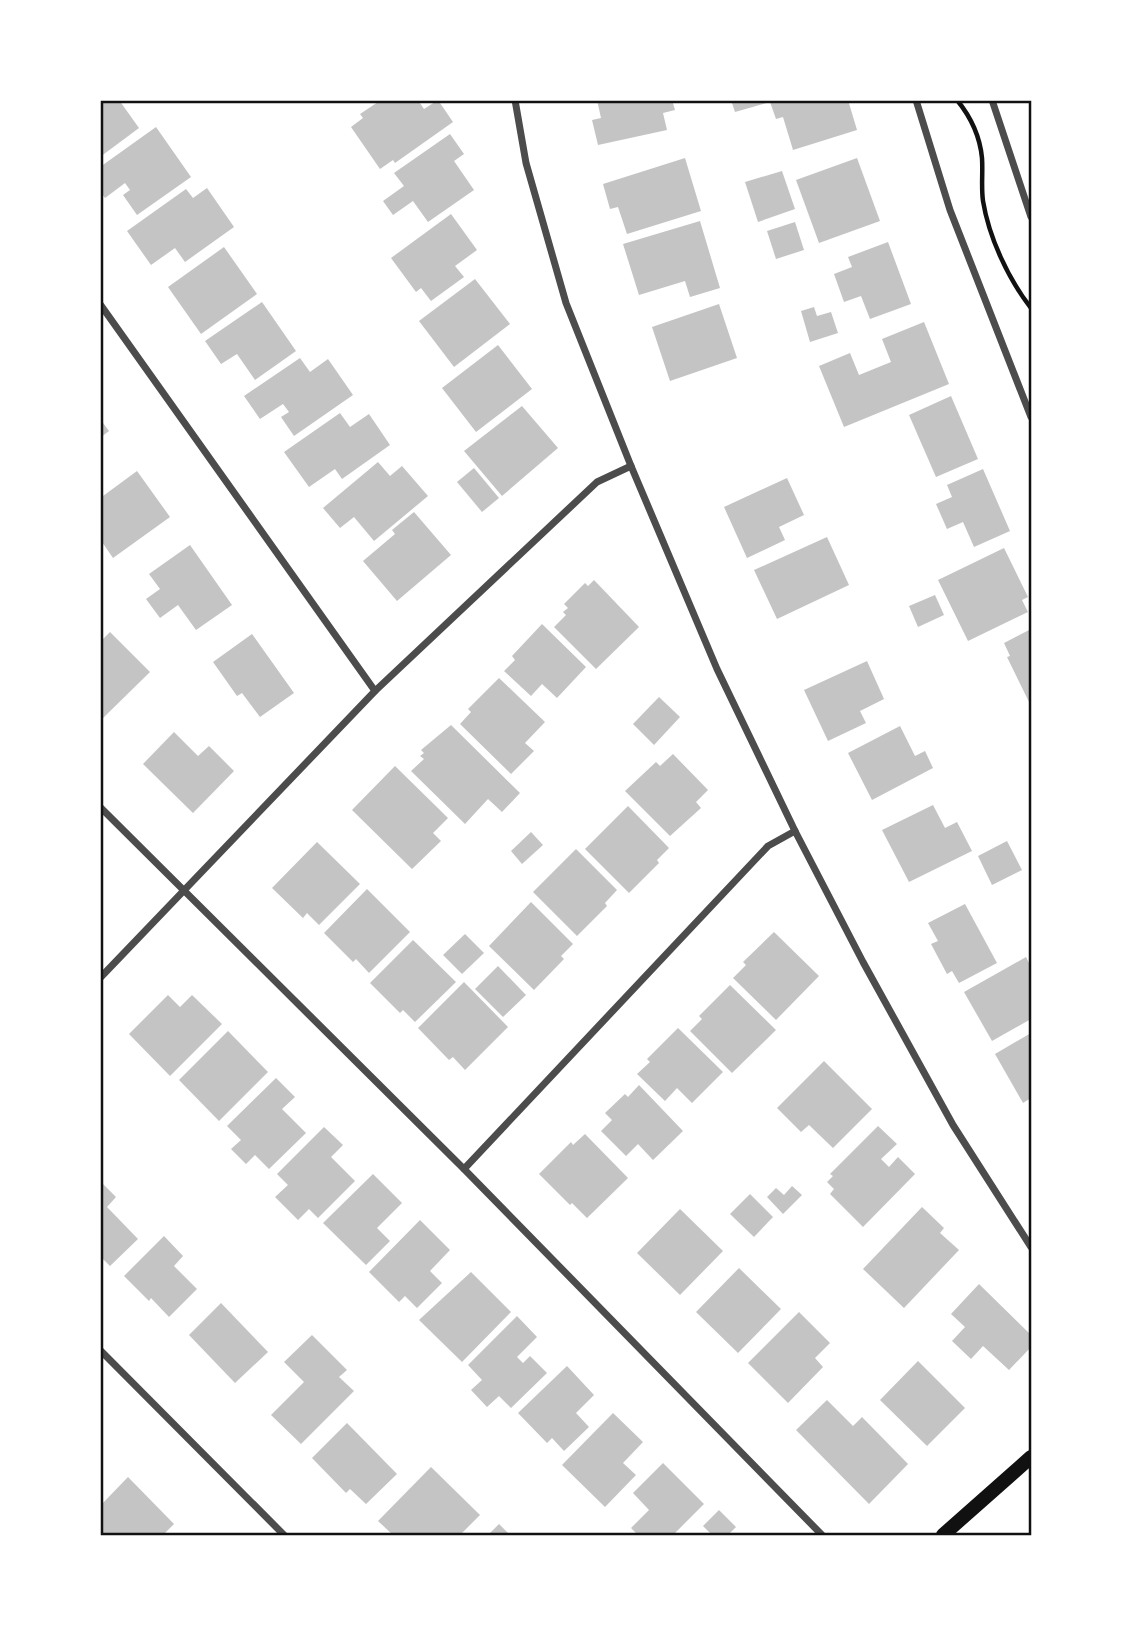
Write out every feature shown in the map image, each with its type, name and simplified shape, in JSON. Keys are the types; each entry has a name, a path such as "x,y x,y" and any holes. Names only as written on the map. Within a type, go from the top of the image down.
{"main road":[{"path":"943,1535 1031,1457"}],"street":[{"path":"515,100 526,163 566,303 717,669 795,831 863,962 954,1125 1031,1247"},
{"path":"916,100 950,209 1031,417"},
{"path":"992,100 1031,217"},
{"path":"100,304 375,691"},
{"path":"100,978 375,691 597,482 631,466"},
{"path":"100,807 464,1169 822,1535"},
{"path":"464,1169 768,846 795,831"},
{"path":"100,1350 284,1535"}],"path":[{"path":"957,100 976,132 982,156 983,202 989,223 1013,285 1031,308"}],"building":[{"path":"104,100 119,100 139,128 100,157 100,103"},
{"path":"381,100 418,100 424,109 438,100 453,122 395,163 393,160 380,169 351,127 363,118 360,114"},
{"path":"597,100 672,100 675,110 663,113 667,130 598,145 592,120 601,118"},
{"path":"731,100 848,100 857,130 793,150 783,117 776,119 770,102 735,112"},
{"path":"156,127 191,177 137,215 123,195 130,190 125,183 105,198 100,191 100,167"},
{"path":"450,134 464,154 454,161 474,190 428,222 413,201 393,215 383,201 404,186 394,173"},
{"path":"685,158 701,211 627,234 618,207 610,209 603,184"},
{"path":"857,158 880,221 819,243 796,180"},
{"path":"782,171 795,209 758,222 745,182"},
{"path":"207,188 234,227 185,262 175,248 151,265 127,231 186,189 193,198"},
{"path":"451,214 477,250 455,266 464,277 431,301 421,288 416,292 391,258"},
{"path":"700,221 720,288 690,297 685,281 639,295 623,244"},
{"path":"795,222 804,250 776,259 767,231"},
{"path":"888,242 911,304 870,319 861,296 844,302 834,274 852,267 848,257"},
{"path":"224,247 257,294 201,334 168,287"},
{"path":"475,279 510,324 454,367 419,321"},
{"path":"262,302 296,351 255,380 237,354 221,364 205,341"},
{"path":"719,304 737,358 670,381 652,327"},
{"path":"814,307 817,316 831,312 838,333 810,342 801,311"},
{"path":"924,322 949,384 844,427 819,366 850,353 859,375 891,362 882,339"},
{"path":"498,345 532,389 476,432 442,388"},
{"path":"300,358 310,372 328,359 353,395 294,436 281,417 289,412 283,404 260,419 244,396"},
{"path":"951,396 978,459 936,477 909,415"},
{"path":"522,406 558,448 502,496 464,451"},
{"path":"340,413 350,427 369,414 390,445 342,479 335,469 309,487 284,452"},
{"path":"100,419 109,431 100,438"},
{"path":"378,462 390,476 402,466 428,496 374,541 354,517 340,528 323,508"},
{"path":"474,468 499,498 482,512 457,482"},
{"path":"983,469 1010,531 974,547 963,522 947,529 936,504 952,497 947,485"},
{"path":"137,471 170,517 113,558 100,539 100,491 103,496"},
{"path":"787,478 804,515 779,527 785,540 747,558 724,507"},
{"path":"414,512 451,555 397,601 363,561 395,534 392,530"},
{"path":"827,537 849,585 777,619 754,570"},
{"path":"190,545 232,605 196,630 178,605 160,618 146,599 160,589 149,574"},
{"path":"1004,548 1028,597 1022,600 1028,612 968,641 938,580"},
{"path":"594,580 639,627 596,669 554,627 566,615 563,612 568,608 564,604 585,583 588,586"},
{"path":"935,595 944,615 918,627 909,606"},
{"path":"542,624 586,667 557,698 542,684 531,696 504,671 515,660 512,656"},
{"path":"1031,629 1031,706 1007,657 1010,656 1004,643"},
{"path":"110,632 150,672 101,720 100,642"},
{"path":"252,634 294,693 260,717 242,693 237,696 213,662"},
{"path":"867,661 884,699 860,711 866,723 828,741 804,690"},
{"path":"499,678 545,722 525,743 534,751 511,774 460,724 471,712 468,709"},
{"path":"659,697 680,717 654,745 633,724"},
{"path":"451,725 520,793 502,812 488,799 465,824 411,771 424,759 420,756 424,753 421,750"},
{"path":"900,726 915,756 925,751 933,768 872,800 848,753"},
{"path":"174,732 198,756 209,746 234,771 193,813 143,764"},
{"path":"673,754 708,790 696,802 701,808 670,836 625,791 656,762 660,766"},
{"path":"395,766 448,818 433,833 441,841 412,869 352,810"},
{"path":"933,805 945,828 957,822 972,851 909,882 882,830"},
{"path":"628,806 669,848 657,860 659,863 629,893 585,849"},
{"path":"531,832 543,845 522,864 511,851"},
{"path":"1007,841 1022,870 992,885 978,856"},
{"path":"317,842 360,884 319,925 307,913 303,918 272,888"},
{"path":"576,849 617,890 605,903 607,906 577,936 533,892"},
{"path":"367,889 410,932 369,973 356,959 353,962 324,933"},
{"path":"531,902 573,944 561,956 564,959 534,990 489,946"},
{"path":"965,904 997,963 959,983 952,971 947,974 931,944 938,941 928,923"},
{"path":"774,932 819,976 776,1020 733,978 746,965 743,962"},
{"path":"465,934 484,953 462,974 443,955"},
{"path":"413,940 456,982 415,1022 403,1010 400,1013 370,983"},
{"path":"1026,957 1031,967 1031,1019 992,1041 964,992"},
{"path":"498,966 526,995 503,1017 475,989"},
{"path":"464,982 508,1027 465,1070 453,1057 449,1060 418,1028"},
{"path":"730,985 776,1030 732,1073 690,1031 702,1019 699,1016"},
{"path":"168,995 180,1007 192,995 222,1024 170,1076 129,1034"},
{"path":"678,1028 723,1072 692,1103 677,1088 665,1101 637,1074 650,1062 647,1059"},
{"path":"228,1031 268,1072 219,1121 179,1080"},
{"path":"1031,1033 1031,1098 1023,1103 995,1054"},
{"path":"824,1061 872,1109 833,1148 809,1125 801,1132 777,1108"},
{"path":"276,1078 295,1097 282,1109 306,1133 269,1169 255,1155 246,1164 231,1149 241,1140 227,1126"},
{"path":"639,1085 683,1131 653,1160 638,1144 626,1156 601,1131 612,1120 605,1113 625,1094 628,1097"},
{"path":"878,1126 897,1144 881,1159 889,1167 898,1157 915,1174 863,1227 830,1194 834,1189 827,1182 833,1176 830,1174"},
{"path":"324,1127 343,1145 331,1157 355,1181 318,1218 309,1209 298,1220 275,1197 288,1185 277,1174"},
{"path":"585,1134 628,1178 587,1218 539,1174 571,1142 573,1145"},
{"path":"373,1174 402,1203 377,1228 390,1241 366,1265 323,1223"},
{"path":"100,1181 116,1197 107,1207 138,1239 110,1266 100,1256"},
{"path":"792,1186 802,1195 783,1214 767,1197 776,1188 784,1195"},
{"path":"750,1194 773,1217 754,1237 730,1214"},
{"path":"922,1207 944,1228 940,1233 959,1250 904,1308 863,1269"},
{"path":"680,1209 723,1251 680,1295 637,1253"},
{"path":"420,1220 450,1250 430,1271 442,1283 417,1308 405,1296 399,1302 369,1272"},
{"path":"164,1236 183,1256 174,1266 197,1289 169,1317 124,1276"},
{"path":"739,1268 781,1309 738,1353 696,1312"},
{"path":"471,1272 511,1312 462,1362 419,1320"},
{"path":"979,1284 1031,1335 1031,1347 1009,1370 983,1346 971,1359 952,1341 965,1327 951,1314"},
{"path":"221,1303 268,1352 235,1383 189,1335"},
{"path":"799,1312 830,1343 815,1358 823,1367 788,1403 748,1363"},
{"path":"517,1316 537,1337 517,1357 523,1363 530,1356 547,1373 511,1408 499,1396 487,1407 471,1390 482,1380 468,1365"},
{"path":"312,1335 347,1370 339,1377 354,1391 301,1444 271,1415 304,1382 284,1362"},
{"path":"918,1361 965,1408 927,1446 880,1400"},
{"path":"567,1366 594,1395 576,1413 589,1427 564,1451 552,1438 547,1443 518,1413"},
{"path":"827,1400 853,1426 862,1417 908,1464 869,1504 796,1430"},
{"path":"613,1413 643,1442 623,1463 636,1475 605,1507 562,1465"},
{"path":"347,1423 397,1474 366,1504 350,1489 346,1493 312,1458"},
{"path":"663,1463 704,1504 673,1535 638,1535 631,1528 649,1510 633,1493"},
{"path":"431,1467 480,1515 460,1535 393,1535 378,1521"},
{"path":"128,1477 174,1524 163,1535 103,1535 100,1532 100,1506"},
{"path":"719,1510 736,1527 728,1535 712,1535 703,1526"},
{"path":"499,1524 510,1535 488,1535"}]}
